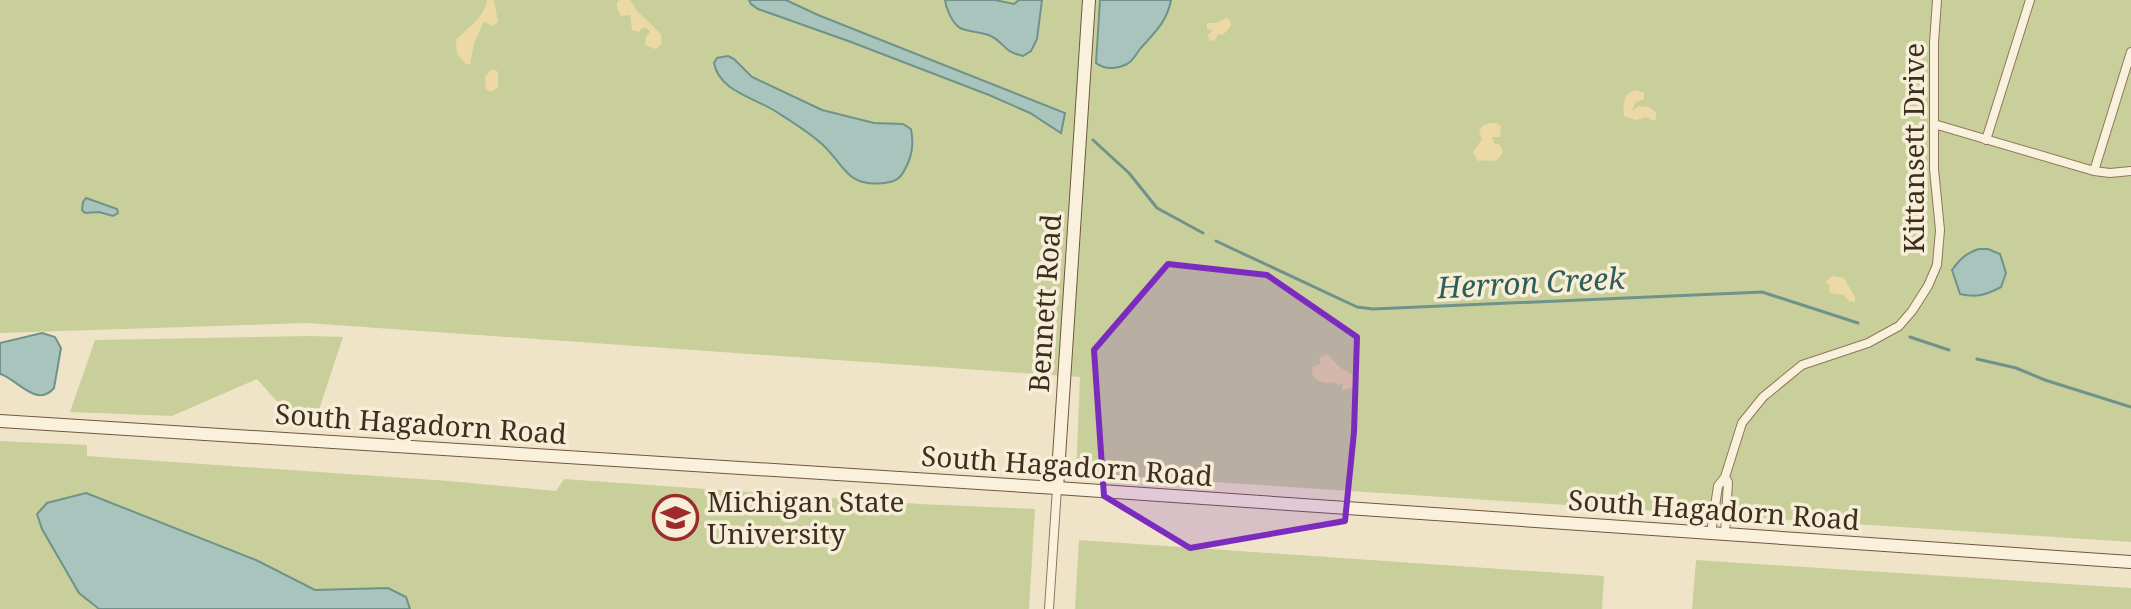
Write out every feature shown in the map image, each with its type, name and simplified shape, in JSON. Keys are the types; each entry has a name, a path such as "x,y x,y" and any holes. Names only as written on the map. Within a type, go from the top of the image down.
{"street":[{"name":"Bennett Road","path":"1049,609 1089,0"},
{"name":"Kittansett Drive","path":"1711,533 1718,486 1725,477 1742,423 1763,397 1802,365 1868,343 1899,326 1928,286 1937,265 1940,230 1934,169 1934,43 1937,0"},
{"path":"1986,140 2030,0"},
{"path":"2094,171 2131,52"},
{"path":"1934,124 2094,171 2131,171"},
{"name":"South Hagadorn Road","path":"0,421 1057,488 2131,562"},
{"name":"Kittansett Drive","path":"1725,477 1728,482 1725,534"}],"highlighted area":[{"path":"1168,264 1267,275 1357,337 1354,432 1345,521 1190,548 1104,496 1094,350"}],"green space":[{"path":"0,0 2131,0 2131,542 1076,473 1080,377 306,323 0,333"},
{"path":"343,337 316,419 288,414 257,379 172,416 70,412 95,340"},
{"path":"0,441 87,445 87,456 556,491 564,479 1035,509 1029,609 410,609 406,597 365,588 315,590 256,560 86,493 47,503 94,607 99,609 0,609"},
{"path":"1079,540 1604,576 1602,609 1075,609"},
{"path":"1696,560 2131,588 2131,609 1692,609"}],"sand":[{"path":"487,0 494,0 498,22 492,26 483,23 470,64 466,64 457,54 456,40 479,17"},
{"path":"620,0 630,0 661,34 662,44 655,49 645,45 650,32 647,28 639,32 632,30 630,15 621,16 617,8"},
{"path":"1226,18 1231,26 1223,35 1218,34 1214,41 1209,40 1208,35 1213,30 1207,29 1207,23"},
{"path":"491,70 498,73 498,88 491,92 486,89 485,77"},
{"path":"1636,90 1644,93 1644,99 1635,103 1632,111 1639,106 1648,107 1656,112 1656,120 1646,117 1635,120 1624,116 1626,96"},
{"path":"1490,123 1501,126 1500,137 1492,137 1503,151 1496,160 1478,161 1473,152 1482,139 1479,133 1482,126"},
{"path":"1832,276 1844,278 1855,302 1844,295 1830,293 1829,285 1825,282"},
{"path":"1327,354 1354,376 1354,387 1342,390 1343,383 1338,385 1315,378 1313,367 1321,364 1319,358"}],"water":[{"path":"749,0 786,0 1065,113 1061,133 1030,113 989,95 758,9"},
{"path":"945,0 995,0 1014,4 1019,0 1042,0 1037,39 1031,51 1023,56 1016,54 991,36 960,28 954,23"},
{"path":"1100,0 1171,0 1163,21 1133,59 1123,66 1111,68 1096,63"},
{"path":"728,56 752,77 822,110 874,123 903,124 911,129 912,151 902,174 896,180 884,183 855,179 808,132 730,87 717,73 714,63 717,58"},
{"path":"86,198 117,209 118,213 113,216 99,212 85,213 82,210"},
{"path":"1979,249 2000,254 2006,273 2001,287 1981,295 1960,294 1952,270 1970,252"},
{"path":"42,333 55,337 61,348 54,388 41,395 0,374 0,343"},
{"path":"86,493 256,560 315,590 388,588 406,597 410,609 99,609 79,593 42,529 37,514 47,503"}],"waterway":[{"name":"Herron Creek","path":"1093,140 1129,173 1157,208 1203,233"},
{"name":"Herron Creek","path":"1216,241 1357,307 1373,309 1762,292 1858,323"},
{"name":"Herron Creek","path":"1910,337 1949,350"},
{"name":"Herron Creek","path":"1977,359 2016,368 2131,407"}],"place":[{"name":"Michigan State University","path":"676,517"}]}
